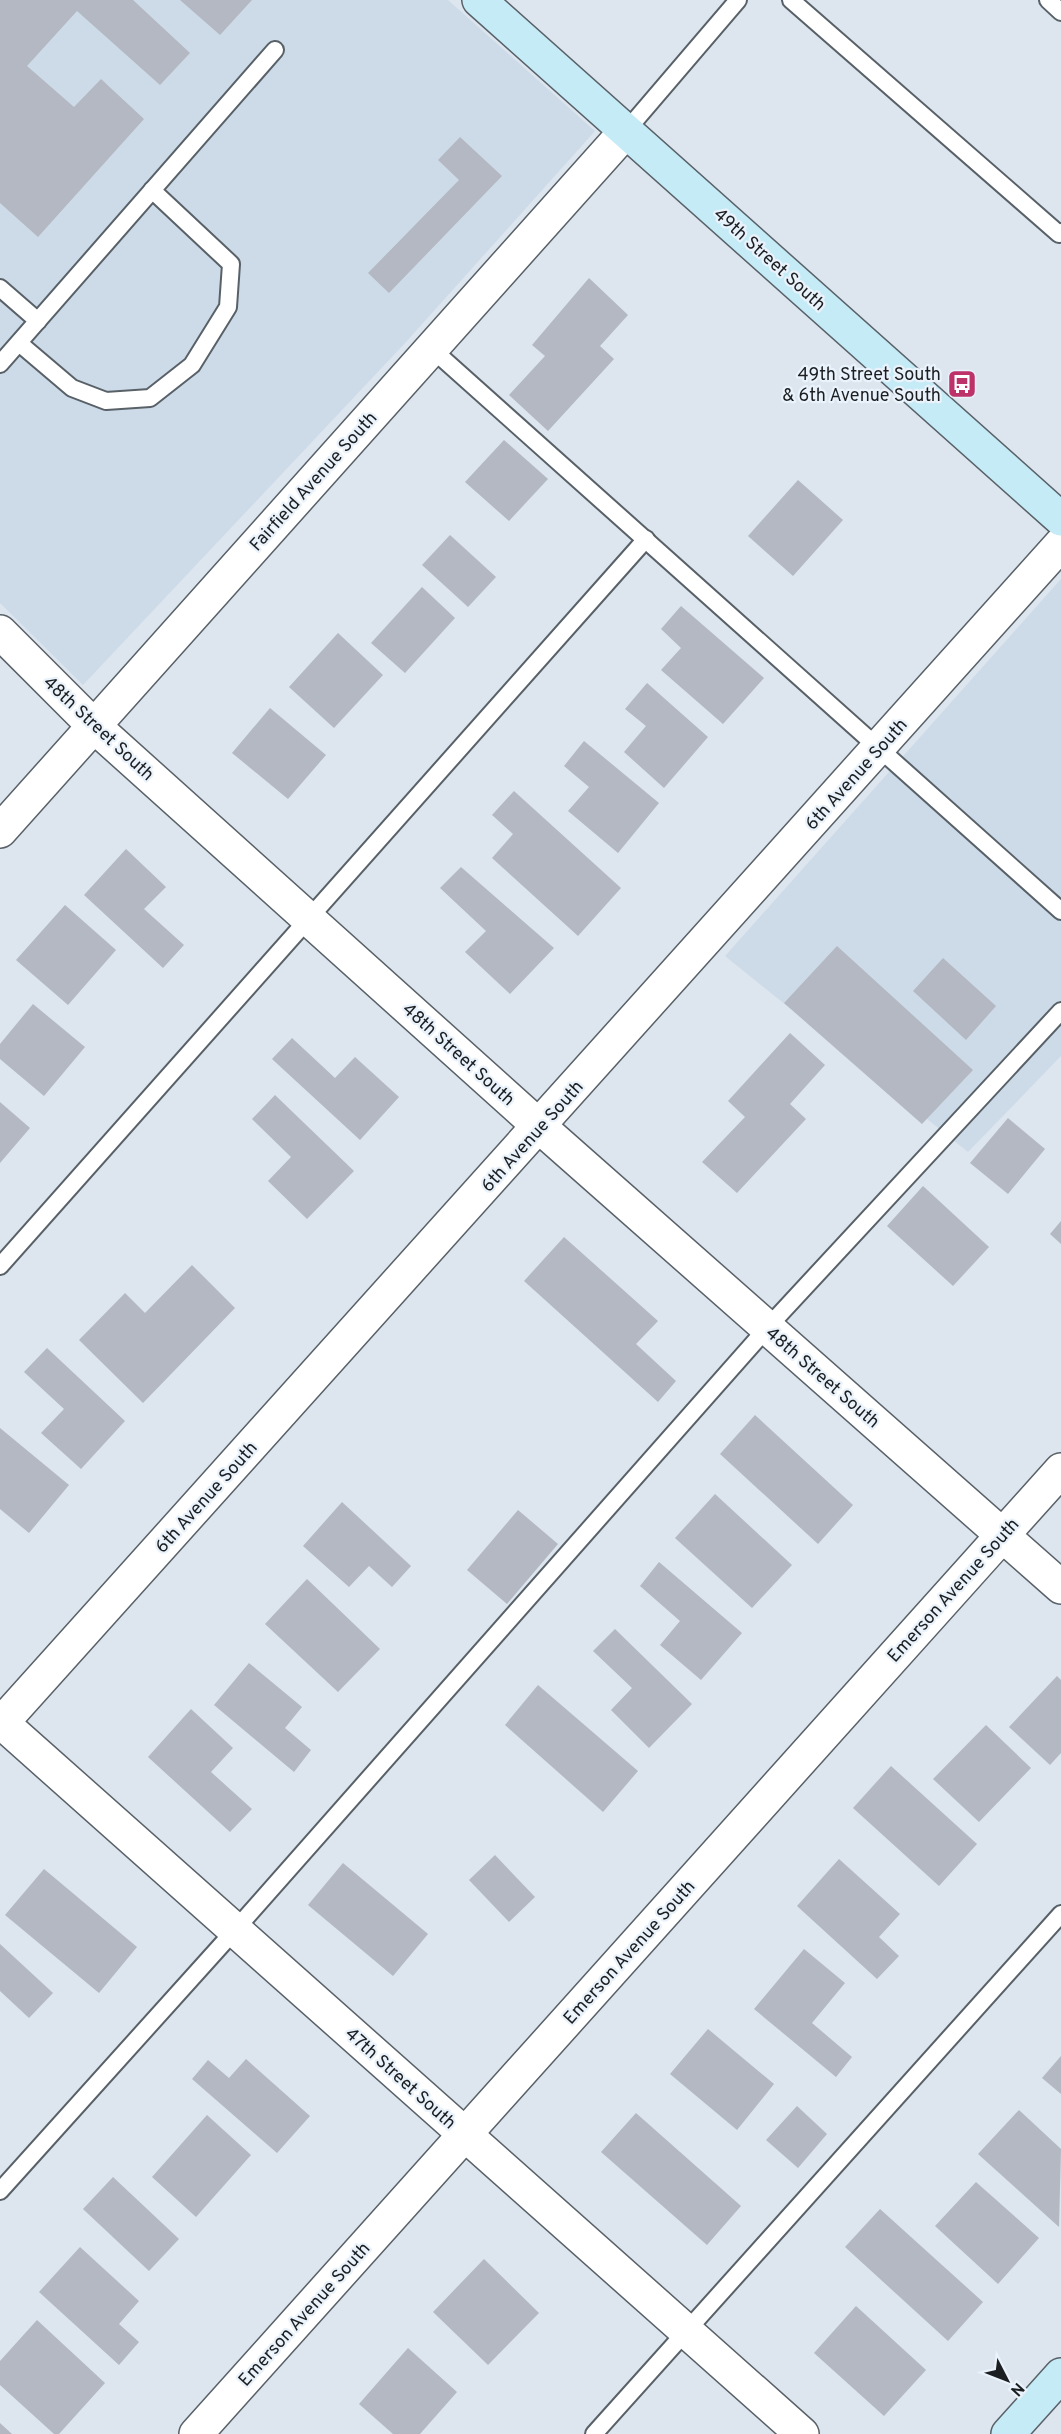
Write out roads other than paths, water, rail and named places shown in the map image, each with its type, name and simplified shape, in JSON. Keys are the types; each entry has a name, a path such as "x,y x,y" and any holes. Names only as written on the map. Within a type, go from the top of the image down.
{"main road":[{"name":"49th Street South","path":"479,0 1061,519"},
{"path":"1008,2434 1061,2375"}],"street":[{"name":"Fairfield Avenue South","path":"0,831 626,131"},
{"name":"6th Avenue South","path":"1,1723 540,1127 1061,544"},
{"name":"48th Street South","path":"0,632 94,726 540,1127 1061,1587"},
{"name":"Emerson Avenue South","path":"196,2434 1061,1470"},
{"name":"47th Street South","path":"1,1723 802,2434"}],"lane":[{"path":"626,131 738,0"},
{"path":"791,0 1059,234 1061,232"},
{"path":"1048,0 1061,12"},
{"path":"0,364 275,50"},
{"path":"19,343 72,388 106,401 150,398 192,365 228,307 231,264 152,190"},
{"path":"0,288 38,321"},
{"path":"432,349 1061,911"},
{"path":"0,1266 646,539"},
{"path":"0,2192 235,1930 767,1328 1061,1011"},
{"path":"594,2434 1061,1914"}],"place":[{"name":"49th Street South & 6th Avenue South","path":"962,384"}]}
